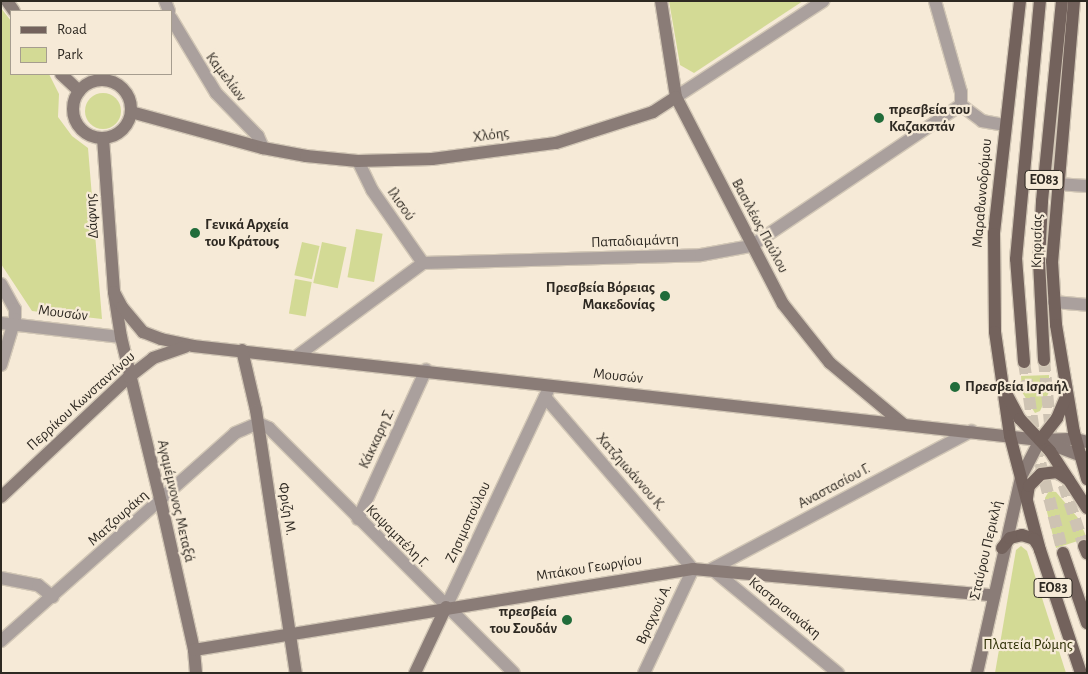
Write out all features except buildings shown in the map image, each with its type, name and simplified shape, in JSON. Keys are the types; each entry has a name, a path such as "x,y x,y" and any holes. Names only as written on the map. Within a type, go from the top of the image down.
{"main road":[{"name":"Βασιλέως Παύλου","path":"661,1 676,98 751,246 783,304 830,364 903,424"},
{"name":"Μαραθωνοδρόμου","path":"1004,388 995,332 992,292 1004,125 1020,1"},
{"name":"Κηφισίας","path":"1024,362 1016,259 1040,1"},
{"name":"Κηφισίας","path":"1044,360 1039,261 1042,201 1062,1"},
{"name":"Κηφισίας","path":"1074,1 1053,221 1054,302 1067,393 1081,440 1087,479"},
{"path":"62,75 79,91"},
{"path":"95,81 113,82 127,94 131,112 122,130 103,138 86,133 75,118 73,109 79,91 95,81"},
{"name":"Χλόης","path":"131,112 263,148 358,161 432,159 556,143 653,112 676,98"},
{"name":"Δάφνης","path":"103,138 114,292 121,337"},
{"name":"Δάφνης","path":"114,292 122,307 143,332 161,340 192,346"},
{"name":"Αγαμέμνονος Μεταξά","path":"121,337 129,377 161,502 194,650 196,673"},
{"name":"Μουσών","path":"192,346 426,370 1040,440"},
{"name":"Περρίκου Κωνσταντίνου","path":"1,497 129,377 164,353 192,346"},
{"name":"Φριζη Μ.","path":"242,350 258,423 296,673"},
{"path":"1004,388 1020,419 1040,440 1071,482 1087,508"},
{"name":"ΕΟ83","path":"1004,388 1010,436 1040,550 1081,673"},
{"path":"1040,440 1057,418 1067,393"},
{"path":"1040,440 1081,440"},
{"path":"1040,440 1083,457"},
{"name":"Σταύρου Περικλή","path":"977,673 1002,548 1021,477 1040,440"},
{"path":"1028,502 1029,486 1041,474 1058,472 1071,482"},
{"path":"1002,548 1010,538 1022,535 1034,539 1040,550"},
{"name":"ΕΟ83","path":"1063,553 1087,623"},
{"name":"Μπάκου Γεωργίου","path":"194,650 446,607 693,569 712,569 992,595"},
{"name":"Ζησιμοπούλου","path":"415,673 446,607"}],"street":[{"name":"Χλόης","path":"676,98 823,1"},
{"path":"935,1 961,92 961,105 982,121 1004,125"},
{"name":"Καμελίων","path":"172,20 181,40 216,94 258,136 263,148"},
{"name":"Παπαδιαμάντη","path":"422,263 701,255 751,246 961,105"},
{"name":"Ιλισού","path":"358,161 372,190 422,263"},
{"path":"1057,184 1087,186"},
{"path":"297,356 422,263"},
{"path":"1,284 14,309 15,324 1,365"},
{"path":"1054,302 1087,305"},
{"name":"Μουσών","path":"1,323 121,337"},
{"name":"Κάκκαρη Σ.","path":"358,519 426,370"},
{"name":"Ζησιμοπούλου","path":"446,607 551,384"},
{"name":"Χατζηιωάννου Κ.","path":"545,397 693,569"},
{"name":"Ματζουράκη","path":"1,641 161,502 235,433 258,423"},
{"name":"Καψαμπέλη Γ.","path":"258,423 269,428 514,673"},
{"name":"Αναστασίου Γ.","path":"712,569 972,431"},
{"name":"Βραχνού Α.","path":"644,673 693,569"},
{"name":"Καστρισιανάκη","path":"712,569 838,673"},
{"path":"1,578 38,585 53,597"}],"green space":[{"path":"669,1 803,1 694,73 680,65"},
{"path":"1,8 10,20 10,75 50,75 59,94 58,117 72,136 88,148 102,319 32,311 1,264"},
{"path":"103,93 115,99 121,111 115,123 103,129 91,123 85,111 91,99"},
{"path":"356,229 383,234 374,282 347,277"},
{"path":"302,242 320,246 312,279 294,275"},
{"path":"322,242 346,247 338,288 313,283"},
{"path":"295,279 312,282 306,316 289,313"},
{"path":"1049,375 1049,392 1040,411 1035,413 1022,392 1021,376"},
{"path":"1049,491 1056,492 1078,518 1087,538 1056,548 1046,508 1045,498"},
{"name":"Πλατεία Ρώμης","path":"1021,546 1027,551 1066,673 995,673 1016,550"}],"tunnel":[{"path":"1044,360 1051,434"},
{"path":"1024,362 1036,446 1063,553"},
{"path":"1058,468 1084,546"}],"place":[{"name":"πρεσβεία του Καζακστάν","path":"879,118"},
{"name":"Γενικά Αρχεία του Κράτους","path":"195,233"},
{"name":"Πρεσβεία Βόρειας Μακεδονίας","path":"665,296"},
{"name":"Πρεσβεία Ισραήλ","path":"955,387"},
{"name":"πρεσβεία του Σουδάν","path":"567,620"}]}
